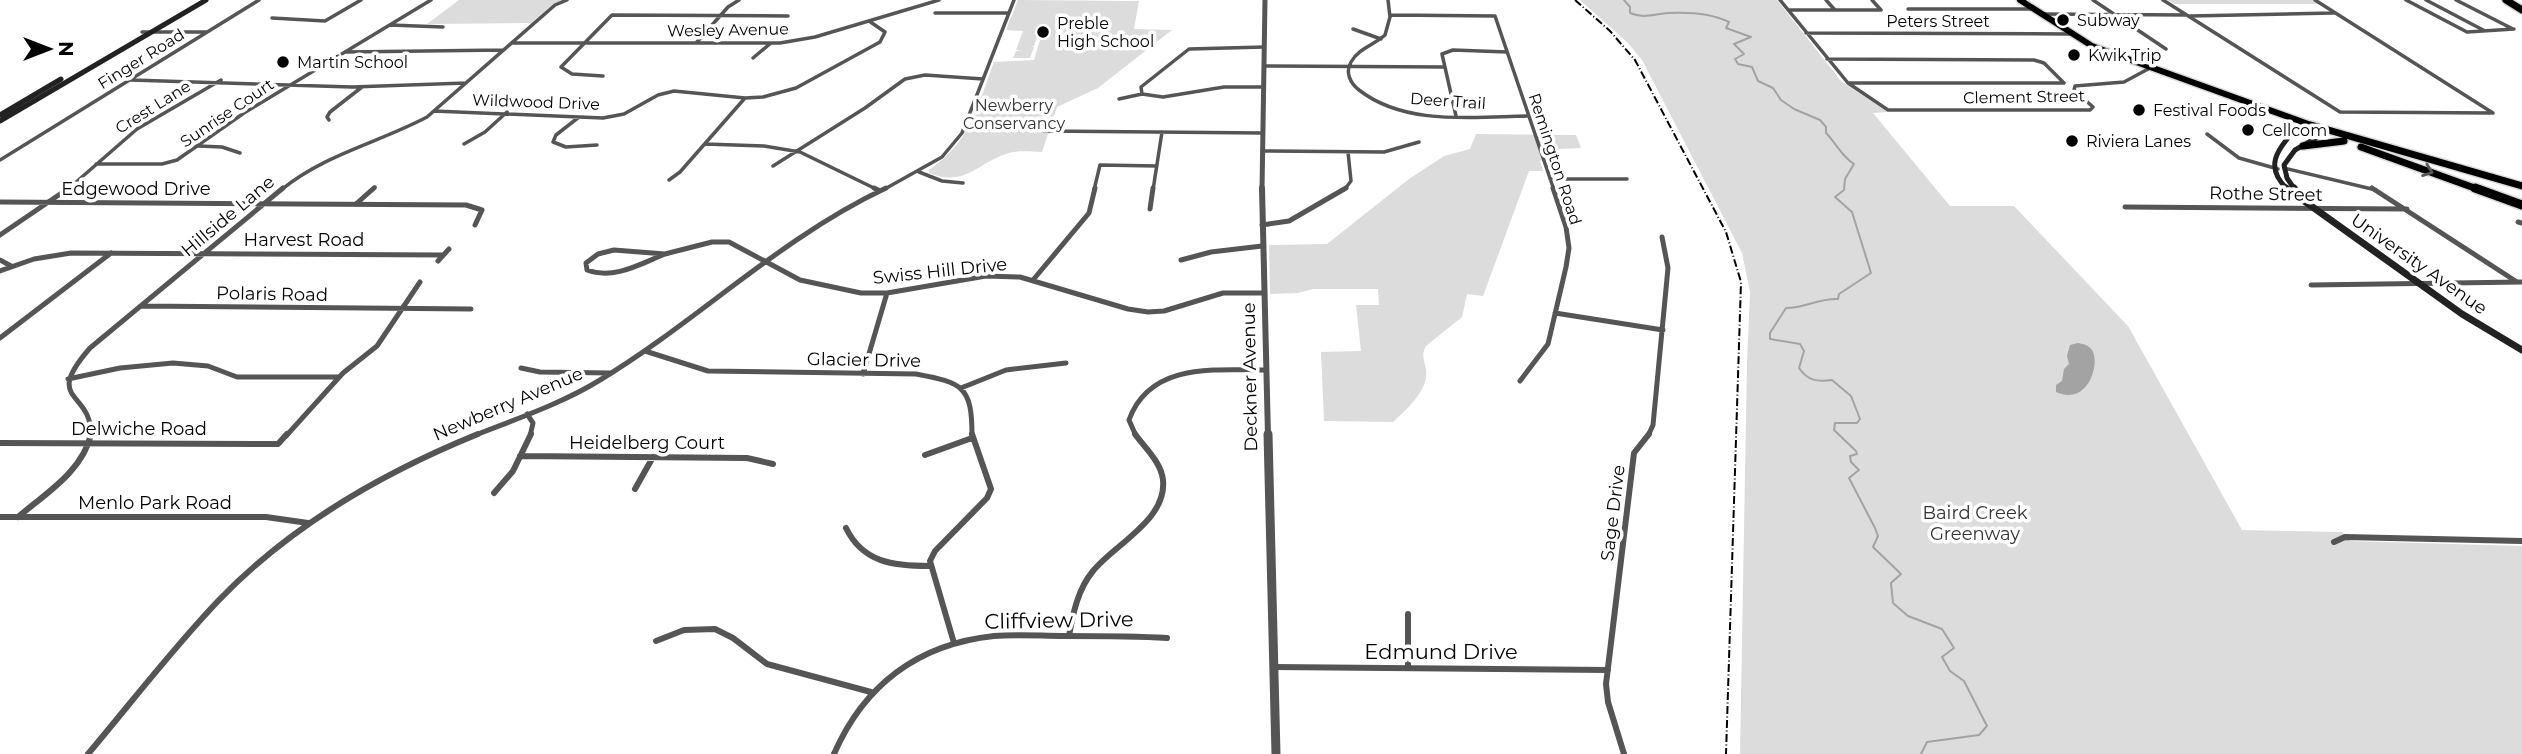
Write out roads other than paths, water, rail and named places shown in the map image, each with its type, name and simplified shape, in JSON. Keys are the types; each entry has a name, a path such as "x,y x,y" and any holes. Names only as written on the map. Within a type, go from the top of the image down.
{"highway":[{"path":"2506,0 2522,10"},
{"path":"2311,125 2522,186"},
{"path":"2318,131 2522,205"},
{"path":"2303,146 2344,141"},
{"path":"2484,176 2510,179 2522,177"}],"main road":[{"path":"0,115 197,0"},
{"path":"0,121 205,0"},
{"path":"2020,0 2108,56 2318,131"},
{"path":"2148,70 2311,125 2318,131"},
{"path":"2301,199 2284,187 2272,166 2277,152 2300,125 2311,125"},
{"path":"2301,199 2284,168 2290,155 2316,139 2318,131"},
{"name":"University Avenue","path":"2301,199 2462,314 2522,350"}],"street":[{"name":"Finger Road","path":"0,160 259,0"},
{"path":"272,18 325,20 361,0"},
{"name":"Sunrise Court","path":"96,164 166,164 180,159 292,84 431,0"},
{"name":"Hillside Lane","path":"68,379 82,356 264,204 318,163 403,130 434,111 555,5 567,0"},
{"path":"696,43 720,15 739,0"},
{"name":"Wesley Avenue","path":"512,43 771,43 807,39 939,0"},
{"name":"Newberry Avenue","path":"88,754 219,600 264,558 309,523 399,468 449,444 527,414 613,373 764,261 842,209 919,172 942,157 959,138 1014,0"},
{"name":"Deckner Avenue","path":"1265,0 1262,246 1276,754"},
{"path":"1349,66 1357,55 1390,29 1388,0"},
{"path":"1780,0 1827,59 1848,83 2064,83 2039,61 1827,59"},
{"path":"1826,0 1835,10"},
{"path":"1788,10 1881,10 1872,0"},
{"path":"2093,0 2166,49"},
{"path":"2163,0 2340,112 2493,113 2315,0"},
{"path":"2406,0 2467,32 2514,29 2456,0"},
{"path":"2426,0 2485,31"},
{"path":"1908,9 2031,5"},
{"path":"935,13 1009,13"},
{"path":"2042,14 2336,13"},
{"path":"603,76 564,71 561,65 612,15 789,16"},
{"name":"Remington Road","path":"1391,15 1494,16 1507,52 1566,227 1569,248 1548,344 1520,381"},
{"name":"Wildwood Drive","path":"434,111 603,118 624,114 658,95 674,91 745,98 764,97 790,90 883,39 885,32 869,21"},
{"path":"389,25 443,27"},
{"path":"1353,29 1381,38"},
{"path":"142,32 207,32"},
{"name":"Peters Street","path":"1806,33 2070,34"},
{"path":"754,58 771,43"},
{"path":"1142,94 1141,87 1185,50 1203,47 1264,47"},
{"path":"345,52 391,54 504,50"},
{"path":"1457,116 1442,54 1449,50 1507,52"},
{"path":"1264,66 1445,67"},
{"name":"Deer Trail","path":"1349,66 1348,75 1352,84 1375,100 1409,111 1457,116 1528,116"},
{"name":"Clement Street","path":"1848,83 1888,110 2090,110 2093,107 2074,90 2074,86 2124,82 2148,70"},
{"path":"773,166 905,79 929,75 983,79"},
{"path":"131,79 221,80 362,87 466,83"},
{"name":"Crest Lane","path":"0,235 49,202 137,129 221,80"},
{"path":"329,120 327,117 330,112 362,87"},
{"path":"1119,99 1142,94 1160,98 1224,87 1263,87"},
{"path":"669,180 680,172 745,98"},
{"path":"464,144 485,132 507,112"},
{"path":"579,117 556,135 553,142 566,147 597,145"},
{"path":"1044,131 1263,133"},
{"path":"1150,209 1162,132"},
{"path":"2207,134 2245,160 2368,186 2520,282"},
{"path":"1262,151 1389,151 1419,142"},
{"path":"705,144 764,146 797,151 819,159 880,191"},
{"path":"198,146 222,147 240,153"},
{"path":"1262,225 1289,221 1346,189 1350,181 1348,152"},
{"path":"1033,280 1089,213 1100,165 1157,166"},
{"path":"919,172 942,181 963,183"},
{"path":"1550,179 1627,178"},
{"path":"356,204 375,187"},
{"name":"Edgewood Drive","path":"0,202 466,205 480,209 483,213 475,225"},
{"name":"Rothe Street","path":"2124,207 2407,209"},
{"name":"Sage Drive","path":"1624,754 1606,696 1634,453 1653,425 1668,268 1662,237"},
{"name":"Swiss Hill Drive","path":"665,254 608,251 592,258 586,268 593,273 611,273 665,254 723,242 734,244 811,284 861,293 887,293 986,276 1033,280 1148,313 1164,311 1223,293 1264,293"},
{"path":"1181,260 1211,252 1262,246"},
{"path":"438,261 449,249"},
{"path":"0,338 111,253"},
{"name":"Harvest Road","path":"0,271 53,255 443,255"},
{"path":"0,260 11,266"},
{"path":"18,517 66,474 89,443 91,422 69,394 68,379 136,365 206,366 225,375 237,377 338,377 377,346 420,282"},
{"path":"2311,285 2520,282"},
{"path":"863,373 887,293"},
{"name":"Polaris Road","path":"140,306 403,309"},
{"path":"403,309 471,309"},
{"path":"1555,313 1663,330"},
{"name":"Glacier Drive","path":"645,351 708,371 928,375 961,388"},
{"path":"954,643 930,566 935,551 987,498 991,489 972,438 972,407 961,388 1006,370 1066,363"},
{"path":"521,368 540,372 613,373"},
{"path":"1069,636 1074,609 1084,584 1103,560 1149,517 1162,494 1161,472 1132,429 1130,416 1139,398 1154,385 1183,374 1266,370"},
{"name":"Delwiche Road","path":"0,443 278,444 338,377"},
{"path":"494,493 506,481 533,427 527,414"},
{"path":"925,455 972,438"},
{"name":"Heidelberg Court","path":"520,456 747,458 773,464"},
{"path":"635,489 653,457"},
{"name":"Menlo Park Road","path":"0,517 266,517 309,523"},
{"path":"846,528 853,544 871,558 892,566 930,566"},
{"path":"2334,542 2345,537 2522,541"},
{"path":"1408,614 1408,668"},
{"path":"656,641 688,630 719,631 734,638 749,654 767,664 871,692"},
{"name":"Cliffview Drive","path":"834,754 848,722 871,692 916,659 954,643 1004,635 1167,638"},
{"name":"Edmund Drive","path":"1274,667 1608,670"}],"waterway":[{"path":"1624,0 1630,7 1630,13 1635,15 1707,15 1729,22 1726,28 1751,37 1734,44 1744,54 1735,59 1738,64 1752,67 1758,81 1773,88 1781,100 1794,109 1820,120 1826,127 1826,133 1854,164 1845,179 1844,190 1835,197 1852,212 1871,273 1839,294 1838,299 1786,308 1770,333 1770,339 1800,344 1804,351 1799,368 1802,372 1813,380 1832,380 1851,396 1860,419 1857,423 1835,423 1834,430 1856,451 1857,454 1850,456 1851,462 1859,470 1849,478 1878,536 1873,547 1901,574 1891,583 1893,603 1908,616 1942,629 1954,648 1942,657 1950,671 1964,681 1987,726 1979,735 1927,742 1921,754"}],"railway":[{"path":"1575,0 1610,31 1635,60 1726,232 1741,282 1726,754"}],"place":[{"name":"Subway","path":"2063,20"},
{"name":"Preble High School","path":"1043,32"},
{"name":"Kwik Trip","path":"2074,55"},
{"name":"Martin School","path":"283,62"},
{"name":"Festival Foods","path":"2139,110"},
{"name":"Cellcom","path":"2248,130"},
{"name":"Riviera Lanes","path":"2072,141"}],"park label":[{"name":"Newberry Conservancy","path":"1014,114"},
{"name":"Baird Creek Greenway","path":"1975,523"}]}
